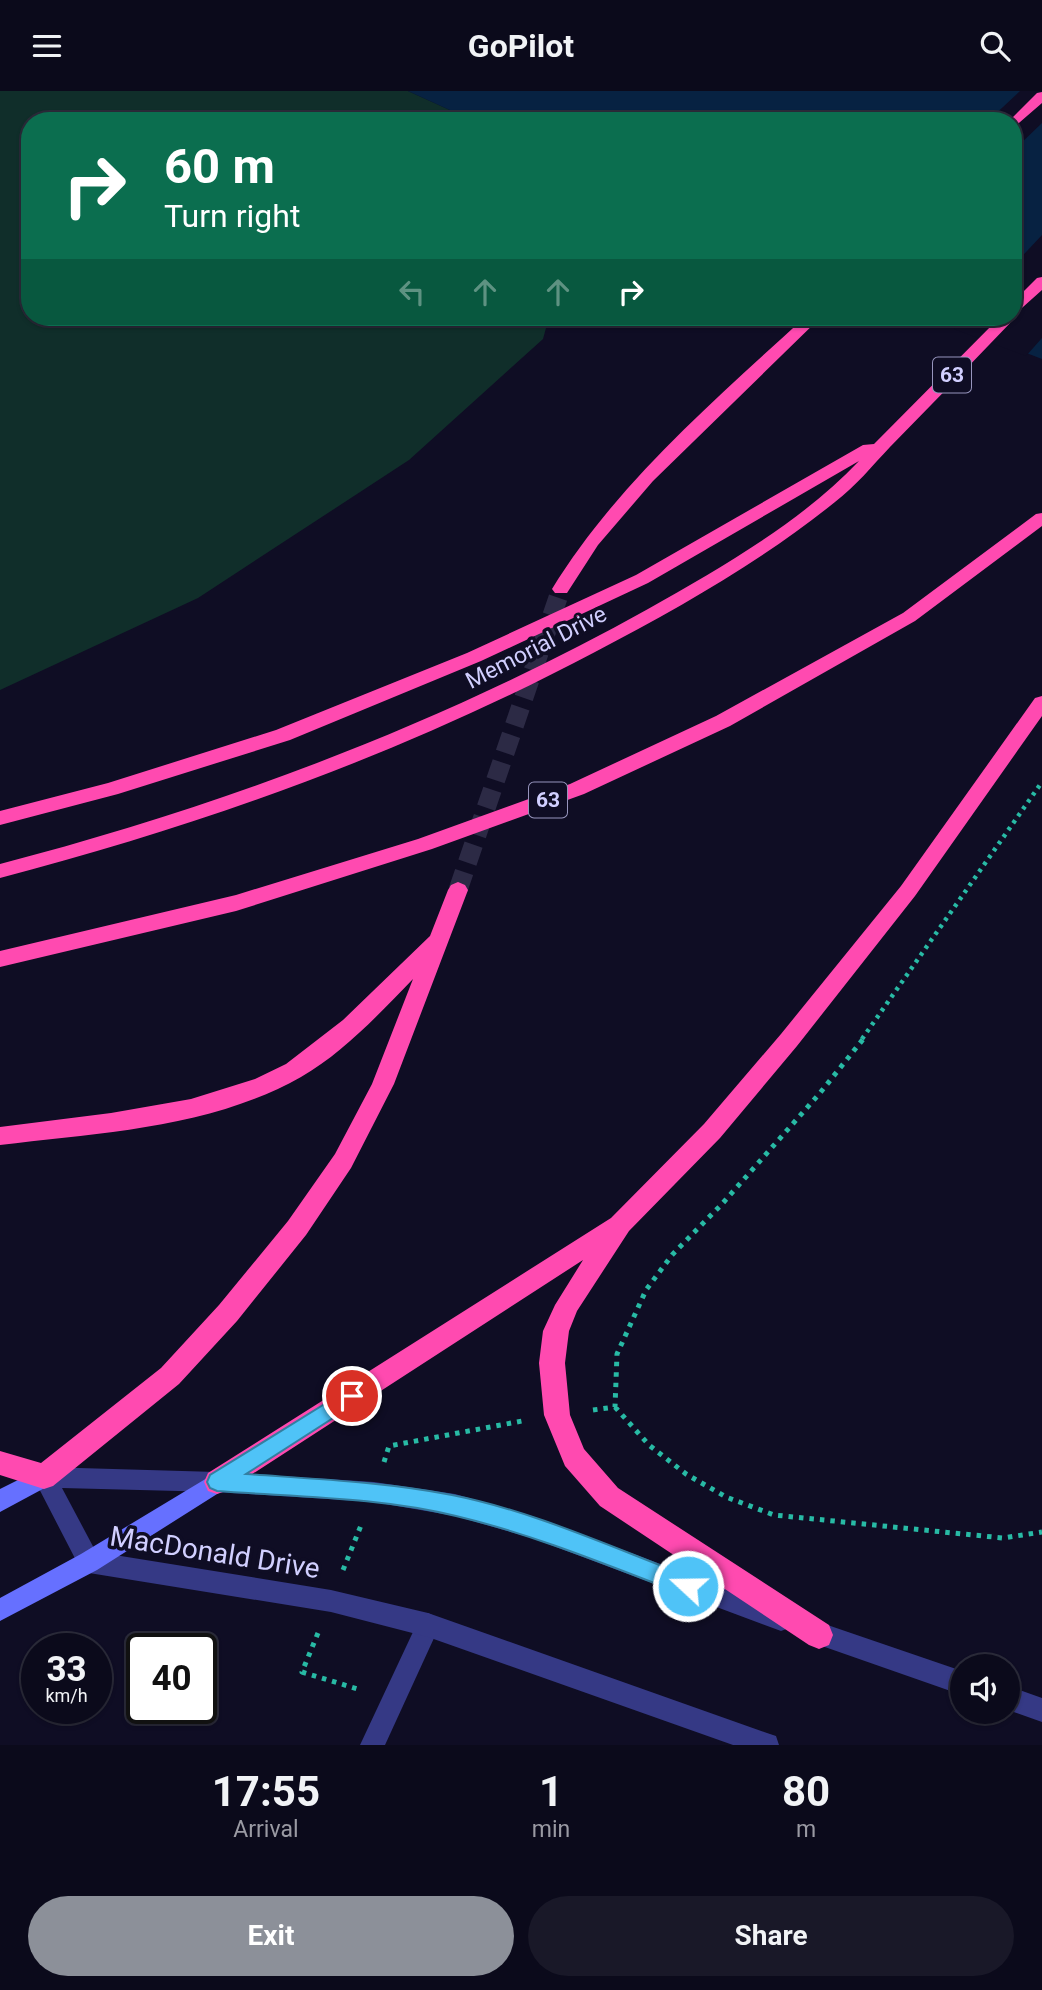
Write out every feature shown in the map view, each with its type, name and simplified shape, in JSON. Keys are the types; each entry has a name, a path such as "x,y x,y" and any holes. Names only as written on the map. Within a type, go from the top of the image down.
{"highway":[{"path":"1022,115 1042,96"},
{"path":"1022,302 1042,281"},
{"path":"561,589 596,536 638,488 706,417 804,326"},
{"name":"Memorial Drive","path":"0,871 71,853 248,797 483,703 671,604 746,559 832,496 999,326"},
{"path":"0,818 111,789 283,736 474,657 642,579 896,433"},
{"name":"63","path":"0,959 236,903 425,844 577,789 723,721 909,617 1042,518"},
{"path":"819,1635 609,1497 574,1457 557,1415 552,1363 556,1331 567,1305 621,1224 712,1131 789,1040 908,891 1042,702"},
{"path":"0,1463 44,1477 170,1376 228,1313 297,1229 342,1161 383,1084 458,890"},
{"path":"0,1136 209,1104 251,1091 292,1071 322,1050 355,1023 442,936"},
{"path":"217,1482 621,1224"}],"main road":[{"path":"0,1501 44,1477"},
{"path":"0,1610 89,1562 217,1482"}],"street":[{"path":"44,1477 217,1482 374,1492 455,1506 531,1527 819,1635 950,1679"},
{"name":"MacDonald Drive","path":"44,1477 89,1562 331,1601 428,1625 767,1745"},
{"path":"372,1745 428,1625"},
{"path":"1020,1702 1042,1710"}],"path":[{"path":"1042,782 880,1017 820,1093 673,1255 646,1290 617,1354 615,1407 660,1456 702,1487 744,1506 774,1515 1003,1538 1042,1532"},
{"path":"373,1693 302,1672 374,1492 389,1446 615,1407"}],"green space":[{"path":"0,91 408,91 454,112 21,112 21,326 547,326 543,339 409,460 198,598 0,690"}],"water":[{"path":"408,91 1042,91 1042,359 956,326 1022,326 1022,112 454,112"}],"pier":[{"path":"1020,91 1042,91 1042,123 1022,142 1022,112 998,112"},
{"path":"1042,235 1042,338 1026,356 954,329 957,326 1022,326 1022,256"}],"tunnel":[{"path":"458,890 561,589"}],"route":[{"path":"352,1396 217,1482 374,1492 455,1506 531,1527 688,1586"}]}
